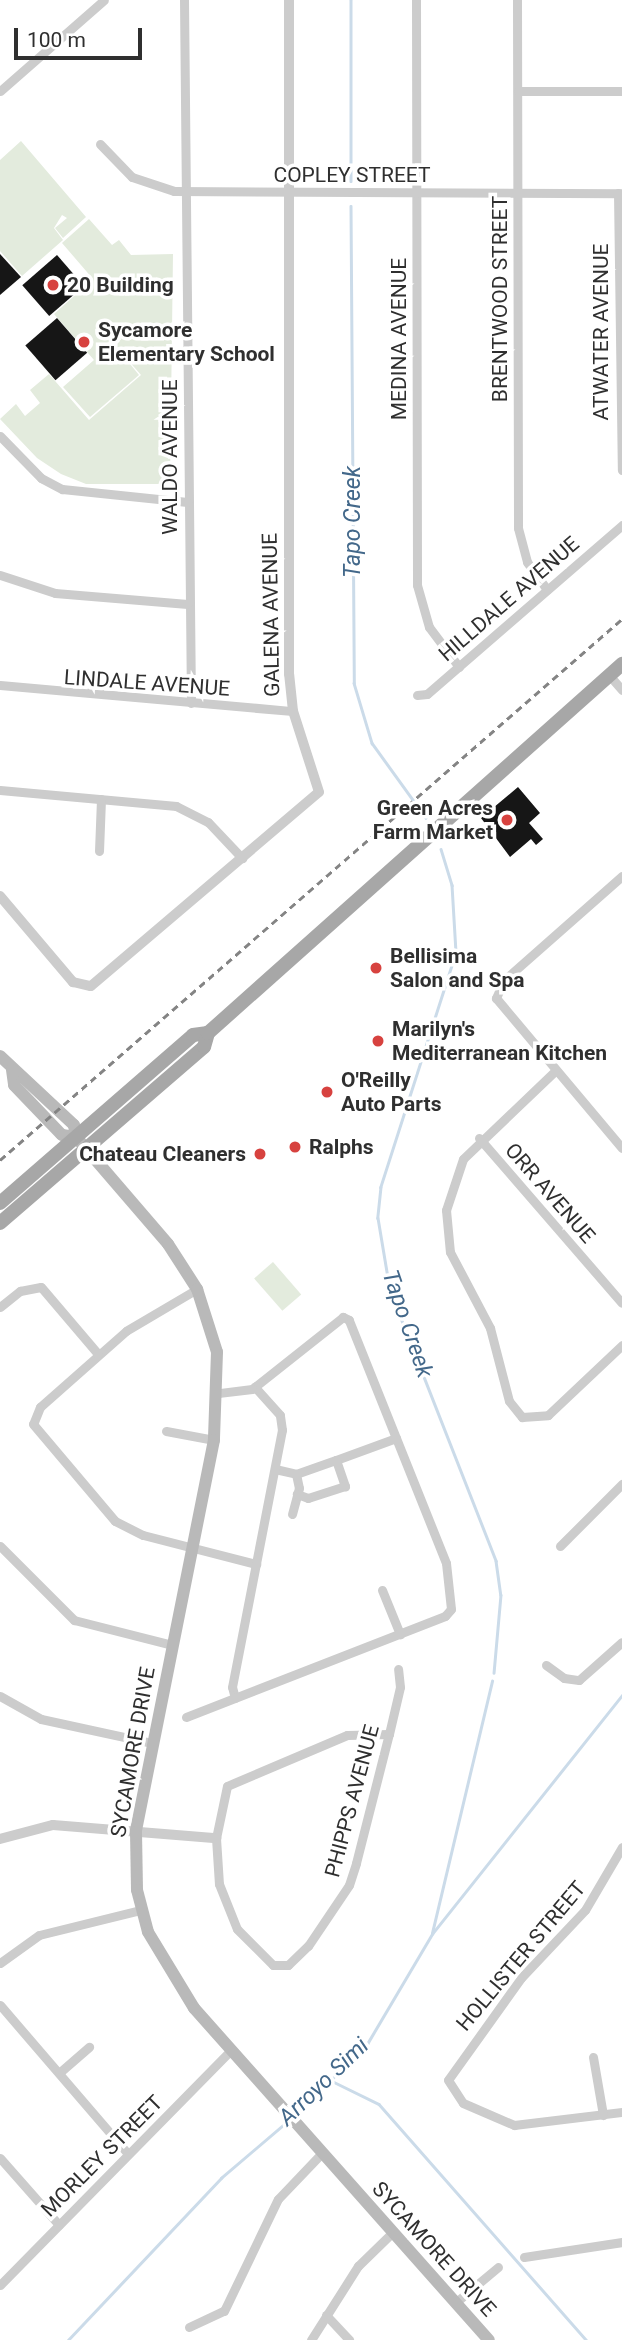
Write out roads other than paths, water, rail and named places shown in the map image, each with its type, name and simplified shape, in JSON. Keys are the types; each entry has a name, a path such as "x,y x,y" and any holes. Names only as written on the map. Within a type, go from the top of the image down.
{"main road":[{"path":"0,1223 204,1047 208,1033 622,664"},
{"path":"0,1203 192,1035 208,1033"},
{"name":"SYCAMORE DRIVE","path":"0,1056 12,1070 24,1075 74,1125 76,1137 169,1244 197,1289 215,1340 220,1393 214,1440 136,1832 141,1910 174,1982 230,2051 489,2340"}],"street":[{"path":"0,91 104,0"},
{"name":"WALDO AVENUE","path":"184,0 191,703"},
{"name":"GALENA AVENUE","path":"0,895 73,982 91,986 318,792 293,711 289,0"},
{"name":"MEDINA AVENUE","path":"416,0 417,585 429,627 458,667"},
{"name":"BRENTWOOD STREET","path":"517,0 518,528 527,562 547,590"},
{"path":"518,91 622,91"},
{"name":"COPLEY STREET","path":"100,144 132,177 153,187 187,192 620,193"},
{"name":"ATWATER AVENUE","path":"620,193 622,470"},
{"path":"0,436 41,478 62,489 187,502"},
{"name":"HILLDALE AVENUE","path":"417,695 427,694 622,525"},
{"path":"0,575 55,593 188,604"},
{"path":"609,675 622,690"},
{"name":"LINDALE AVENUE","path":"0,685 293,711"},
{"path":"0,790 191,811 242,858"},
{"path":"99,851 101,799"},
{"path":"622,876 500,985 498,1005 622,1148"},
{"path":"555,1071 479,1138 452,1182 446,1237 456,1267 490,1328 509,1401 526,1418 548,1415 622,1345"},
{"name":"ORR AVENUE","path":"479,1138 622,1303"},
{"path":"0,1307 20,1291 41,1287 98,1354"},
{"path":"197,1289 132,1326 98,1354 40,1406 35,1431 115,1521 143,1535 256,1564"},
{"path":"186,1717 400,1633 451,1609 446,1563 349,1320 343,1317 255,1387 220,1393"},
{"path":"235,1698 232,1687 282,1421 255,1387"},
{"path":"166,1431 214,1440"},
{"path":"275,1469 296,1474 396,1438"},
{"path":"297,1494 308,1498 345,1486 337,1460"},
{"path":"292,1514 297,1494 296,1474"},
{"path":"561,1546 622,1484"},
{"path":"0,1546 74,1620 173,1645"},
{"path":"382,1590 400,1633"},
{"path":"546,1665 564,1678 579,1680 622,1642"},
{"name":"PHIPPS AVENUE","path":"216,1838 219,1884 237,1930 267,1962 288,1965 319,1933 349,1885 400,1687 398,1669"},
{"path":"0,1696 41,1719 152,1743"},
{"path":"0,1839 53,1825 216,1838 224,1792 233,1780 346,1735 389,1734"},
{"name":"HOLLISTER STREET","path":"603,2115 514,2125 479,2114 449,2086 451,2069 522,1978 585,1910 622,1847"},
{"path":"0,1962 39,1936 141,1910"},
{"path":"0,2005 128,2154"},
{"path":"59,2073 89,2047"},
{"name":"MORLEY STREET","path":"0,2285 230,2051"},
{"path":"593,2057 603,2115 622,2112"},
{"path":"190,2327 224,2311 278,2199 321,2153"},
{"path":"0,2158 59,2225"},
{"path":"311,2340 358,2266 393,2232"},
{"path":"524,2257 622,2242"},
{"path":"455,2302 498,2267"},
{"path":"327,2315 349,2340"}],"waterway":[{"name":"Tapo Creek","path":"351,0 351,181"},
{"name":"Tapo Creek","path":"351,206 354,683 372,743 426,818"},
{"name":"Tapo Creek","path":"441,849 452,885 456,953 381,1187 378,1218 390,1290 496,1561 501,1595 494,1673"},
{"name":"Tapo Creek","path":"432,1933 492,1681"},
{"name":"Arroyo Simi","path":"294,2116 367,2044 432,1934 622,1695"},
{"path":"332,2081 379,2104 586,2340"},
{"name":"Arroyo Simi","path":"68,2340 221,2178 289,2120"}],"railway":[{"path":"0,1160 622,619"}],"place":[{"name":"20 Building","path":"53,285"},
{"name":"Sycamore Elementary School","path":"84,342"},
{"name":"Green Acres Farm Market","path":"507,820"},
{"name":"Bellisima Salon and Spa","path":"376,968"},
{"name":"Marilyn's Mediterranean Kitchen","path":"378,1041"},
{"name":"O'Reilly Auto Parts","path":"327,1092"},
{"name":"Ralphs","path":"295,1147"},
{"name":"Chateau Cleaners","path":"260,1154"}]}
